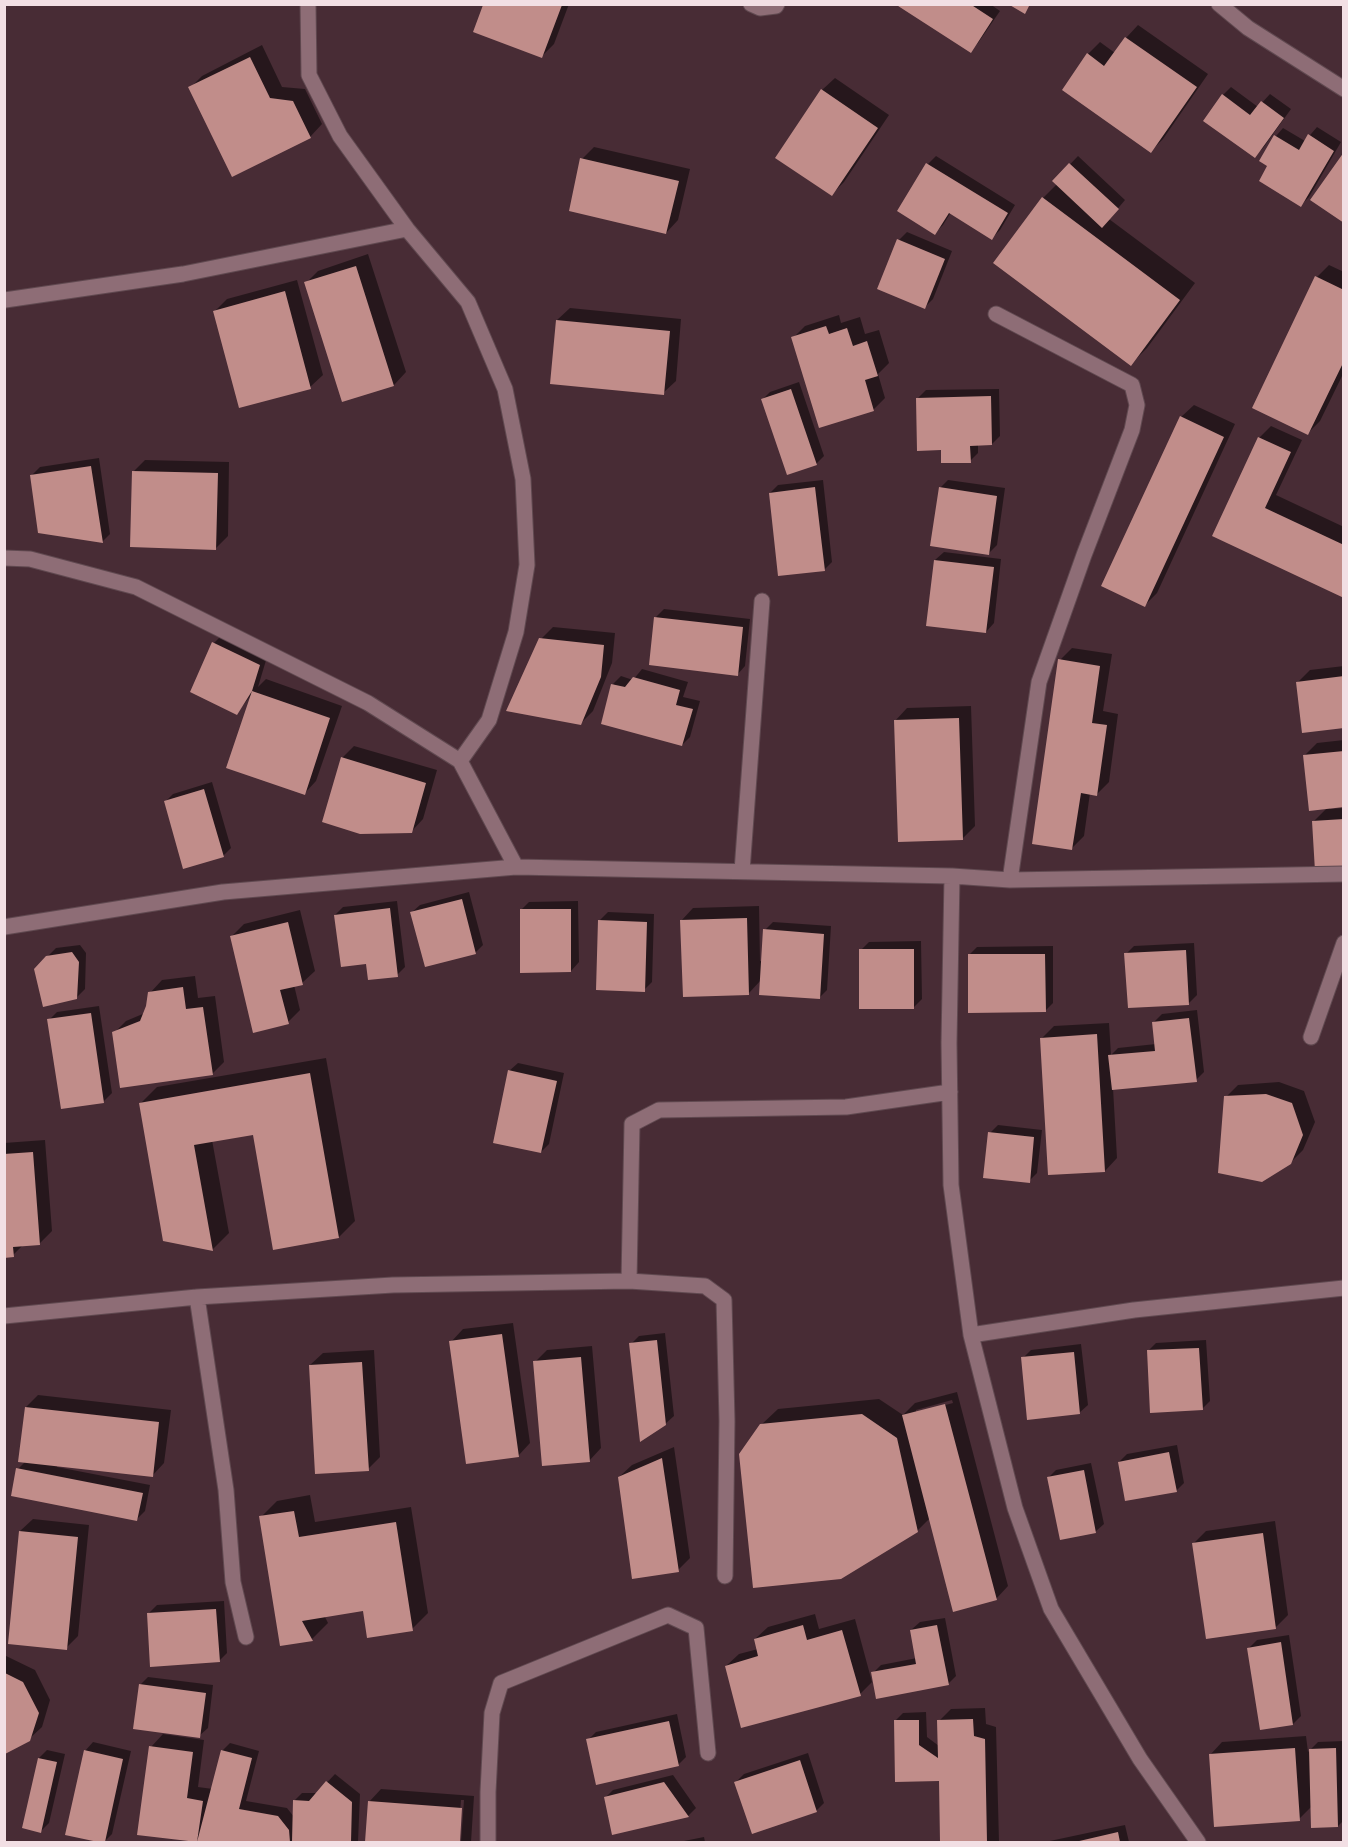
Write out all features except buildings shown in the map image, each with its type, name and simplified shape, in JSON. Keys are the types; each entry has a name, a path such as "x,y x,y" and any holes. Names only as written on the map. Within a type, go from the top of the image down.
{"street":[{"path":"308,4 309,75 340,136 406,229 468,302 505,389 523,479 527,565 516,632 489,720 460,761"},
{"path":"751,4 760,8 777,4"},
{"path":"1219,4 1248,28 1344,89"},
{"path":"5,300 183,274 406,229"},
{"path":"996,314 1132,385 1137,405 1132,430 1039,682 1010,880"},
{"path":"4,558 30,559 136,588 368,703 460,761 516,867"},
{"path":"742,871 762,601"},
{"path":"4,927 223,892 516,867 952,876 1010,880 1344,874"},
{"path":"952,876 951,1185 971,1335 1015,1508 1051,1609 1140,1759 1198,1842"},
{"path":"1311,1037 1344,943"},
{"path":"629,1281 632,1124 659,1110 846,1107 950,1092"},
{"path":"4,1316 197,1298 393,1285 629,1281 705,1286 724,1300 727,1421 725,1576"},
{"path":"971,1335 1134,1310 1344,1288"},
{"path":"197,1298 226,1490 233,1582 246,1637"},
{"path":"488,1842 492,1713 501,1683 668,1615 696,1629 708,1753"}]}
